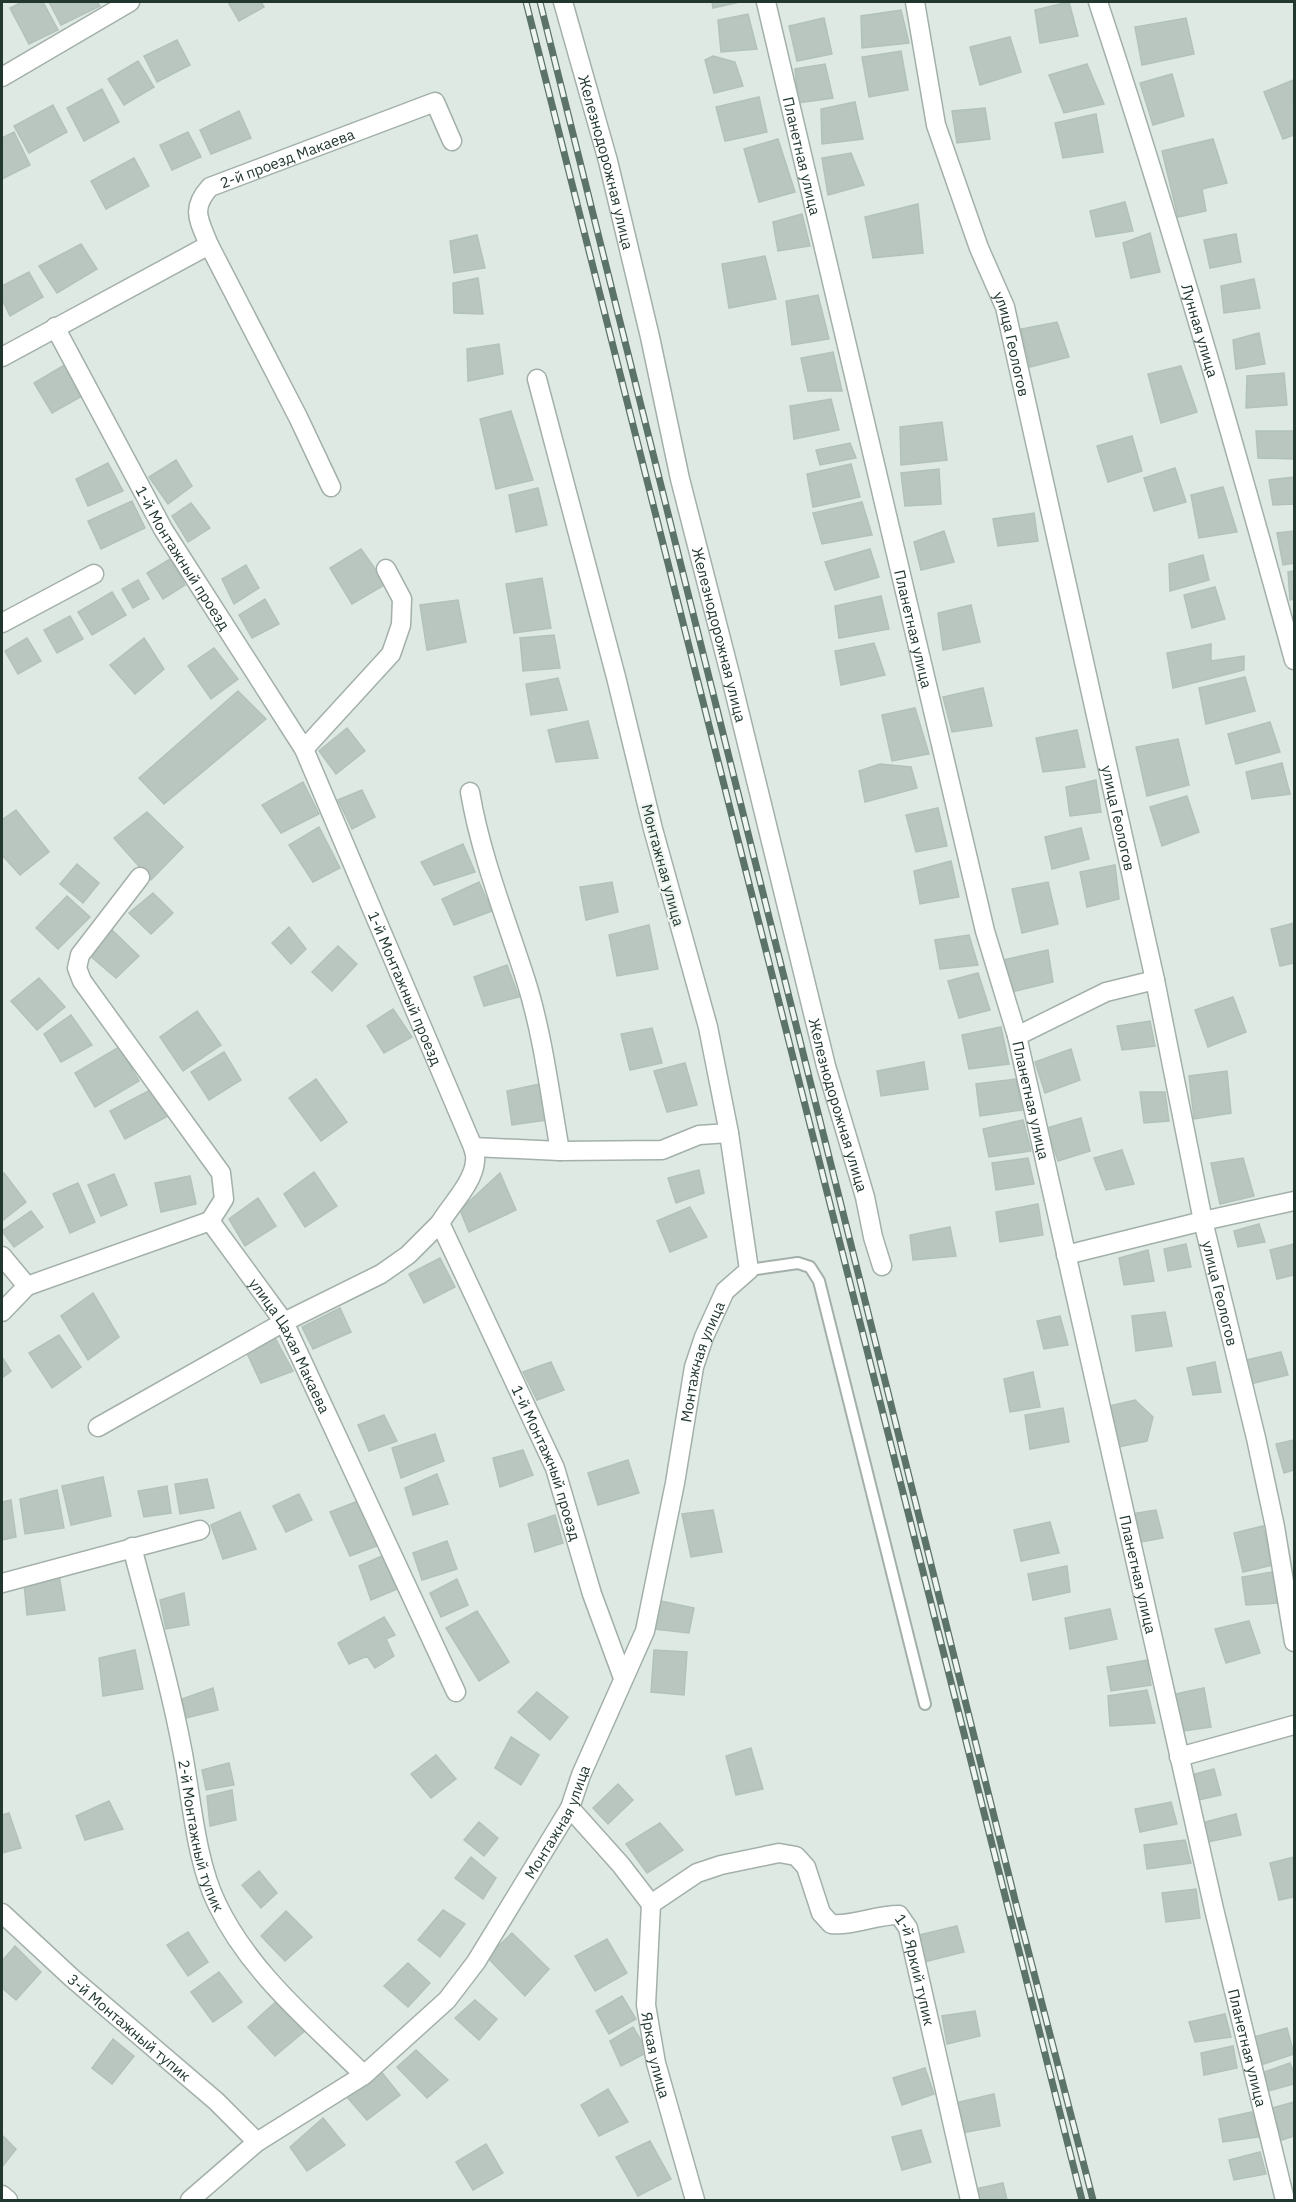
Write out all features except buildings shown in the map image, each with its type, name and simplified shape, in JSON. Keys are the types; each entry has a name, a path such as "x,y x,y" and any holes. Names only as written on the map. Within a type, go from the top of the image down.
{"street":[{"path":"2,77 130,2"},
{"name":"Железнодорожная улица","path":"563,2 608,161 650,337 680,479 823,1055 865,1197 873,1237 882,1266"},
{"name":"Планетная улица","path":"766,2 985,931 1017,1036 1179,1757 1285,2200"},
{"name":"улица Геологов","path":"915,2 936,125 979,248 1005,307 1155,980 1203,1221 1256,1438 1275,1527 1294,1642"},
{"name":"Лунная улица","path":"1098,2 1143,141 1238,459 1294,660"},
{"name":"2-й проезд Макаева","path":"209,245 198,217 200,199 210,187 435,102 452,141"},
{"path":"2,357 209,245 298,417 331,487"},
{"name":"1-й Монтажный проезд","path":"55,327 163,530 304,749 473,1147 475,1162 470,1175 440,1223 555,1468 592,1594 623,1678"},
{"name":"Монтажная улица","path":"190,2200 257,2142 364,2075 447,2000 476,1962 570,1808 580,1775 645,1631 675,1483 694,1367 724,1291 749,1270 729,1133 708,1027 653,829 616,677 537,379"},
{"path":"304,749 391,654 401,625 402,599 386,569"},
{"path":"2,623 94,574"},
{"path":"470,792 476,827 485,858 526,982 560,1151"},
{"path":"2,1312 27,1286 210,1221 224,1199 221,1173 82,981 77,968 80,955 140,876"},
{"path":"1017,1036 1106,992 1155,980"},
{"path":"473,1147 560,1151 662,1150 699,1135 729,1133"},
{"path":"1066,1255 1294,1201"},
{"name":"улица Цахая Макаева","path":"210,1221 284,1322 456,1692"},
{"path":"98,1426 284,1322 381,1274 408,1255 440,1223"},
{"path":"2,1256 27,1286"},
{"path":"2,1583 200,1530"},
{"name":"2-й Монтажный тупик","path":"132,1547 178,1729 200,1852 216,1903 246,1953 284,1997 364,2075"},
{"path":"1179,1757 1294,1725"},
{"path":"570,1808 621,1865 651,1904"},
{"name":"1-й Яркий тупик","path":"651,1904 697,1873 721,1865 779,1853 796,1856 806,1867 821,1913 831,1924 848,1925 881,1915 899,1915 908,1928 970,2200"},
{"name":"Яркая улица","path":"651,1904 646,2006 656,2063 694,2200"},
{"name":"3-й Монтажный тупик","path":"2,1913 72,1978 216,2101 257,2142"},
{"path":"2,2195 8,2200"}],"lane":[{"path":"749,1270 798,1263 810,1267 819,1281 925,1704"}],"railway":[{"path":"526,2 1082,2200"},
{"path":"540,2 1015,1900 1093,2200"}]}
